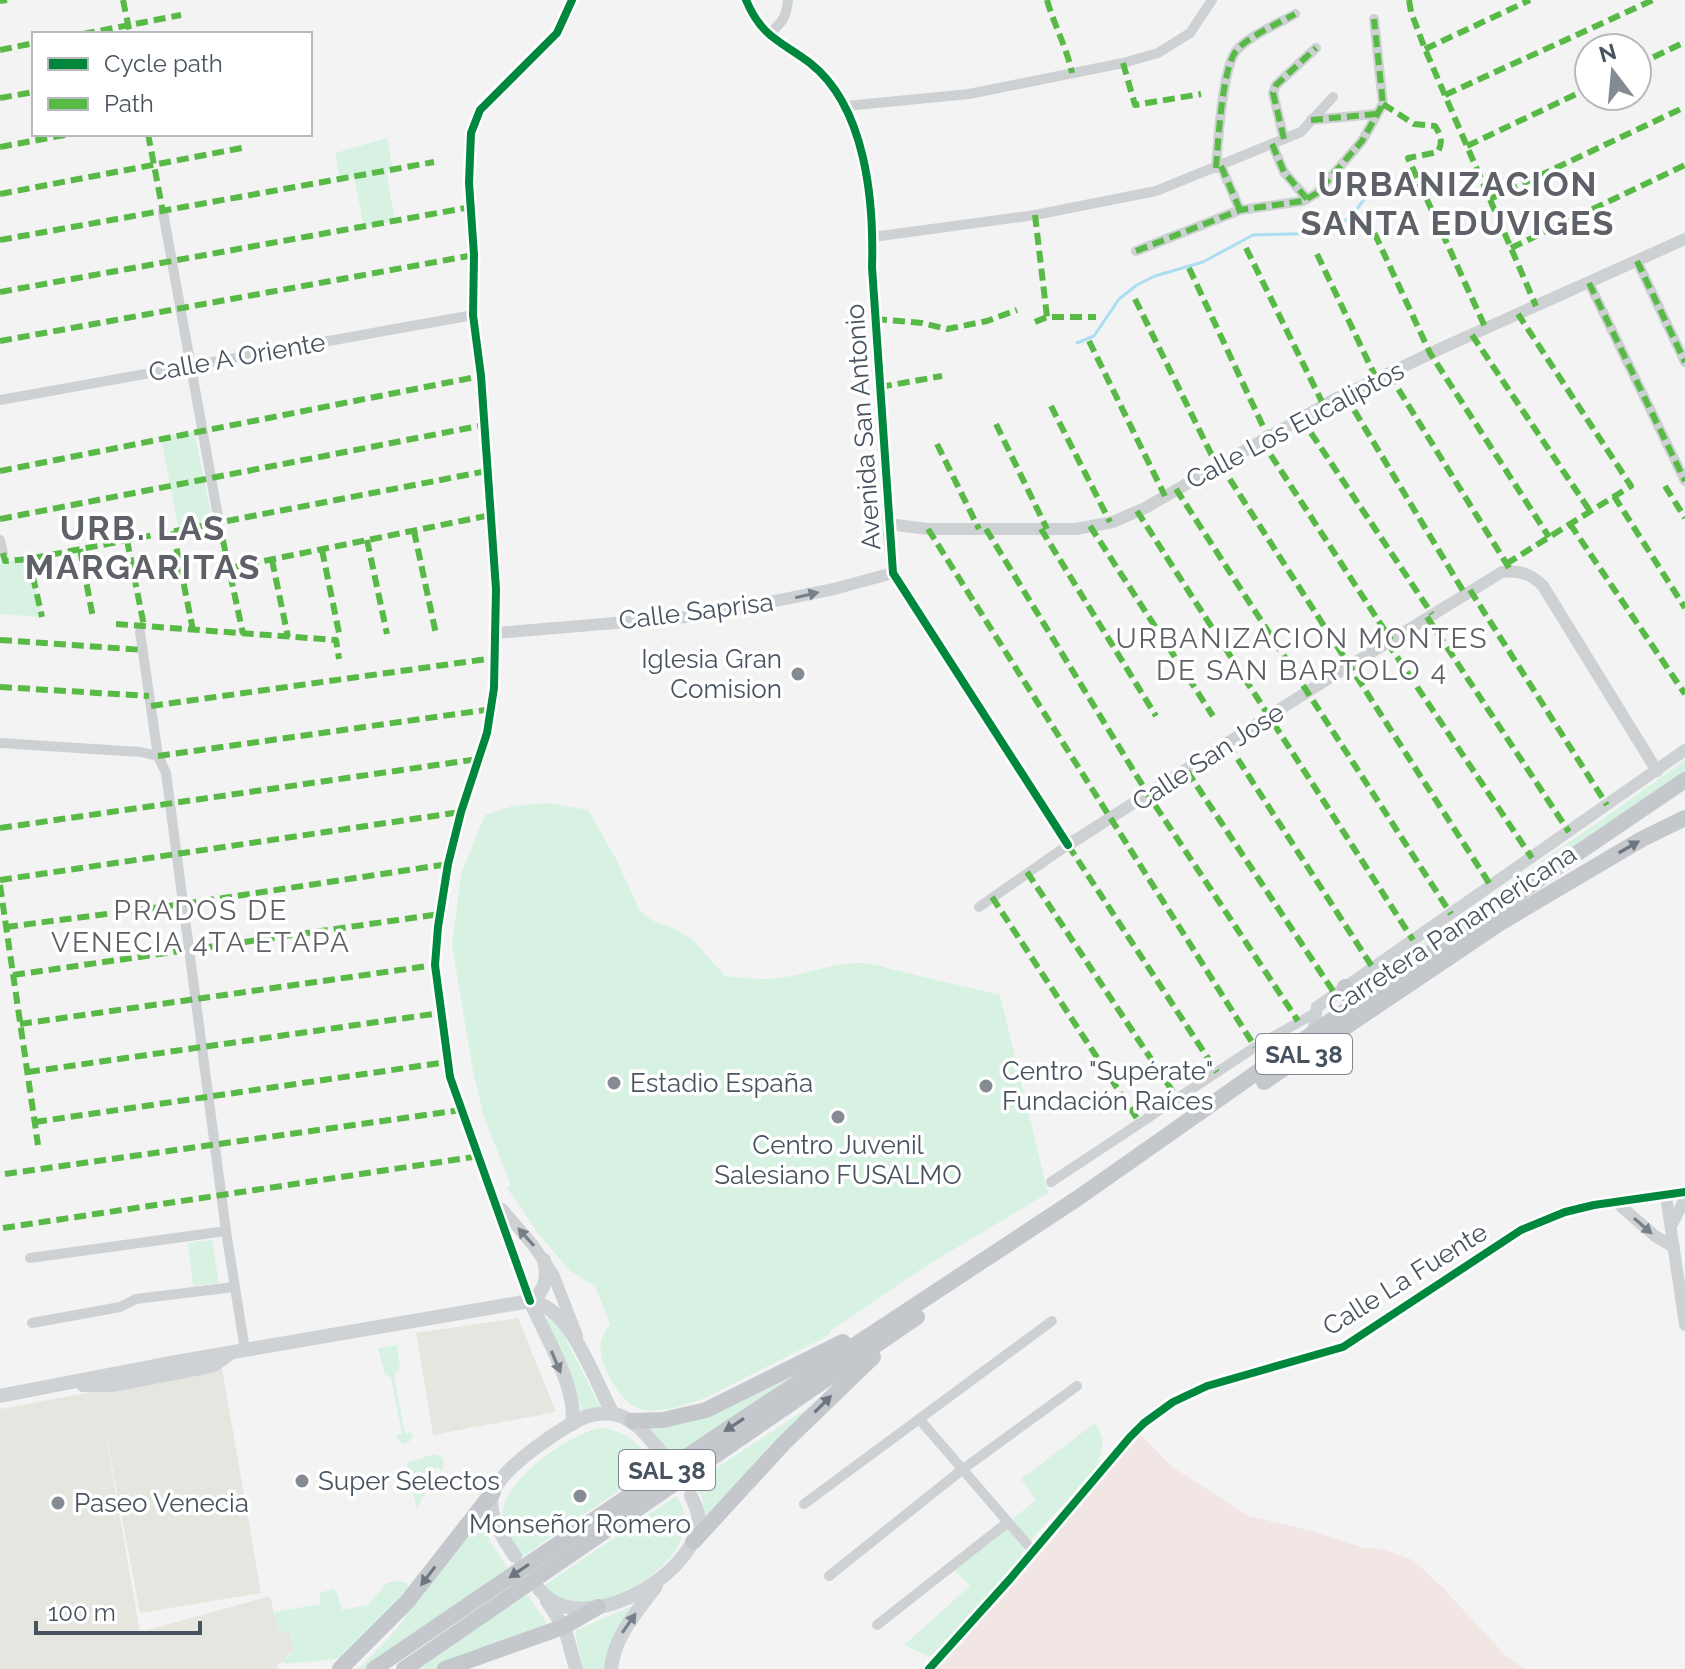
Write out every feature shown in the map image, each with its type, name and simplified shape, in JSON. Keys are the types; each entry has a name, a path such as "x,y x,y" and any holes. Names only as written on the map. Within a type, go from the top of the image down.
{"highway":[{"name":"Carretera Panamericana","path":"963,1274 1685,780"},
{"name":"Carretera Panamericana","path":"933,1306 1500,923 1642,839 1685,818"},
{"path":"1345,987 1353,1007"},
{"path":"632,1421 663,1420 706,1410 844,1342 963,1274"},
{"name":"SAL 38","path":"374,1669 723,1432 963,1274"},
{"path":"693,1542 849,1378 933,1306"},
{"name":"SAL 38","path":"404,1669 933,1306"},
{"path":"340,1669 407,1602 493,1492"},
{"path":"445,1669 564,1627 598,1607"}],"main road":[{"path":"0,1396 230,1352 530,1301 538,1297 546,1277 544,1260"},
{"path":"530,1301 538,1302 553,1312 568,1328 613,1414"},
{"path":"530,1301 569,1391 574,1413 572,1424"},
{"path":"67,1383 113,1385 214,1365 230,1352"},
{"path":"113,1385 119,1378 157,1371 175,1362"},
{"path":"515,1556 499,1531 493,1492 516,1465 572,1424 587,1416 613,1414 632,1421 661,1452"},
{"path":"611,1669 614,1650 621,1635 693,1542 699,1524 691,1496"},
{"path":"576,1669 564,1627 542,1593 573,1610 598,1607 659,1582"}],"street":[{"path":"530,1301 450,1077 435,965 448,864 492,709 496,633 481,376 473,315 474,255 469,183 472,129 480,110 557,33 572,0"},
{"name":"Avenida San Antonio","path":"746,0 753,16 768,34 809,62 826,78 846,106 861,151 873,237 873,280 893,573 1068,845"},
{"path":"768,34 779,27 787,13 788,0"},
{"path":"846,106 969,94 1158,53 1190,33 1212,0"},
{"path":"1240,210 1218,167 1218,130 1231,64 1236,52 1295,14"},
{"path":"1136,251 1240,210 1292,204 1317,193 1362,141 1383,104 1374,19"},
{"path":"1284,139 1273,93 1276,85 1316,48"},
{"path":"873,237 1038,215 1156,191 1301,132 1333,97"},
{"path":"1311,120 1376,114"},
{"path":"1272,144 1284,172 1307,199"},
{"path":"163,212 219,522"},
{"name":"Calle Los Eucaliptos","path":"888,524 928,529 1076,529 1113,522 1145,508 1333,400 1685,239"},
{"path":"1637,261 1685,362"},
{"path":"1589,283 1685,481"},
{"name":"Calle A Oriente","path":"0,400 473,315"},
{"path":"0,540 3,553"},
{"name":"Calle San Jose","path":"979,907 1068,845 1470,590 1493,576 1511,571 1534,576 1543,586 1657,771"},
{"name":"Calle Saprisa","path":"496,633 686,617 797,597 893,573"},
{"path":"140,632 158,756 166,773 226,1231 245,1350"},
{"path":"0,743 141,752 158,756"},
{"path":"1313,1033 1317,1007 1685,750"},
{"path":"1051,1182 1255,1047 1315,1013"},
{"name":"Calle La Fuente","path":"929,1669 1130,1437 1173,1402 1207,1386 1343,1347 1521,1230 1565,1212 1615,1201 1685,1192"},
{"path":"1666,1196 1685,1325"},
{"path":"1671,1226 1685,1199"},
{"path":"495,1200 544,1260 584,1356"},
{"path":"1615,1201 1655,1236 1674,1247"},
{"path":"30,1258 226,1231"},
{"path":"32,1323 120,1307 136,1299 234,1287"},
{"path":"804,1504 1052,1321"},
{"path":"829,1576 963,1469 1077,1386"},
{"path":"920,1420 1033,1551"},
{"path":"877,1625 1008,1522"}],"shaded area":[{"path":"518,1318 556,1412 433,1435 416,1333"},
{"path":"222,1368 261,1593 140,1613 102,1413 140,1632 270,1596 278,1629 290,1631 294,1652 287,1654 285,1662 277,1664 278,1669 0,1669 0,1409"},
{"path":"1139,1433 1172,1467 1249,1516 1413,1560 1506,1656 1524,1669 934,1669"}],"green space":[{"path":"387,138 393,169 386,171 395,221 364,227 354,177 340,180 335,153"},
{"path":"194,431 213,524 179,530 161,438"},
{"path":"29,559 42,617 0,614 0,562"},
{"path":"1685,760 1685,780 1353,1007 1346,995"},
{"path":"549,803 588,810 616,859 639,909 651,920 693,940 725,976 780,978 842,964 874,964 1000,995 1048,1193 929,1264 833,1329 826,1337 705,1398 659,1410 644,1410 627,1401 612,1382 602,1360 601,1341 610,1324 595,1286 570,1271 538,1233 507,1188 511,1185 484,1117 473,1071 452,945 461,874 485,815 513,806"},
{"path":"212,1240 219,1283 193,1286 188,1243"},
{"path":"548,1317 560,1328 602,1410 581,1417 580,1403 546,1321"},
{"path":"397,1345 400,1368 394,1376 405,1433 412,1433 413,1436 403,1444 395,1436 402,1434 391,1377 385,1375 378,1348"},
{"path":"816,1362 675,1459 647,1428 692,1421 713,1413"},
{"path":"826,1396 772,1443 705,1520 702,1496 692,1484"},
{"path":"1096,1422 1103,1440 1098,1466 1029,1542 1010,1521 1036,1500 1021,1479"},
{"path":"601,1428 618,1432 632,1440 656,1465 522,1557 502,1518 504,1504 512,1489 555,1449"},
{"path":"435,1454 442,1457 444,1466 442,1471 436,1467 420,1487 425,1492 417,1509 406,1463"},
{"path":"676,1496 684,1515 683,1533 675,1551 644,1580 625,1592 588,1604 564,1599 542,1587"},
{"path":"484,1518 490,1542 508,1568 364,1669 358,1669 396,1630"},
{"path":"1005,1525 1024,1548 1019,1560 930,1657 904,1645 970,1586 951,1567"},
{"path":"387,1583 407,1583 408,1590 346,1658 285,1664 285,1656 294,1652 290,1632 278,1629 274,1612 320,1604 320,1593 332,1589 337,1592 342,1610 368,1605"},
{"path":"527,1595 550,1627 439,1669 414,1669"},
{"path":"636,1604 609,1647 604,1669 583,1669 575,1631"}],"waterway":[{"path":"1077,343 1094,336 1119,299 1137,285 1155,276 1203,262 1253,235 1327,233 1352,216 1365,198"}],"marked path":[{"path":"0,1 7,0"},
{"path":"123,0 130,32"},
{"path":"1047,0 1072,73"},
{"path":"1409,0 1425,49 1536,306"},
{"path":"1425,49 1530,0"},
{"path":"1445,95 1653,0"},
{"path":"1216,168 1222,107 1231,60 1248,41 1295,14"},
{"path":"93,32 181,15"},
{"path":"1136,251 1240,210 1303,201 1317,193 1362,141 1383,104 1374,19"},
{"path":"1653,57 1685,42"},
{"path":"0,50 32,43"},
{"path":"1284,139 1273,93 1276,85 1316,48"},
{"path":"1123,63 1135,105 1201,94"},
{"path":"0,98 32,92"},
{"path":"1467,146 1573,96"},
{"path":"1383,104 1414,124 1435,126 1439,132 1441,142 1438,152 1408,158 1486,329"},
{"path":"1490,199 1685,107"},
{"path":"1311,120 1376,114"},
{"path":"0,147 59,136"},
{"path":"148,136 163,212"},
{"path":"1272,144 1284,172 1307,199"},
{"path":"0,194 247,147"},
{"path":"0,240 434,162"},
{"path":"1511,248 1685,165"},
{"path":"1221,166 1240,210"},
{"path":"0,292 471,207"},
{"path":"1035,215 1047,317"},
{"path":"1367,217 1430,353 1549,537"},
{"path":"1246,248 1324,406"},
{"path":"1317,254 1377,380"},
{"path":"0,341 474,255"},
{"path":"1637,261 1685,362"},
{"path":"1189,268 1268,437"},
{"path":"1589,283 1685,481"},
{"path":"1135,299 1217,466"},
{"path":"875,319 922,323 947,329 987,321 1017,310"},
{"path":"1506,564 1631,486 1518,314"},
{"path":"1035,322 1047,317 1096,317"},
{"path":"1472,335 1590,511"},
{"path":"1089,341 1165,496"},
{"path":"1389,374 1511,571"},
{"path":"0,471 481,376"},
{"path":"880,387 942,376"},
{"path":"1345,395 1465,594"},
{"path":"1051,406 1110,522"},
{"path":"1301,418 1432,614"},
{"path":"996,424 1047,529"},
{"path":"0,519 484,425"},
{"path":"1261,440 1391,640"},
{"path":"937,444 979,529"},
{"path":"1220,464 1491,886"},
{"path":"3,553 5,561 29,559 487,471"},
{"path":"1665,486 1685,518"},
{"path":"1176,489 1451,914"},
{"path":"1614,496 1685,608"},
{"path":"1137,511 1413,940"},
{"path":"229,568 491,515"},
{"path":"219,522 243,634"},
{"path":"1570,524 1685,694"},
{"path":"1090,526 1213,716"},
{"path":"928,529 1255,1047"},
{"path":"986,529 1149,796 1298,1021"},
{"path":"1041,529 1156,716"},
{"path":"173,531 193,630"},
{"path":"414,531 436,634"},
{"path":"127,540 144,626"},
{"path":"367,540 387,634"},
{"path":"80,549 93,618"},
{"path":"322,550 339,633"},
{"path":"29,559 42,617"},
{"path":"272,560 288,637"},
{"path":"1470,590 1607,805"},
{"path":"1427,617 1569,832"},
{"path":"116,624 336,640 339,659"},
{"path":"0,640 143,650"},
{"path":"1387,642 1532,858"},
{"path":"151,706 494,658"},
{"path":"0,687 149,696"},
{"path":"158,756 492,709"},
{"path":"1228,744 1373,968"},
{"path":"0,828 478,759"},
{"path":"1187,771 1335,994"},
{"path":"0,880 461,812"},
{"path":"1068,845 1217,1072"},
{"path":"6,927 448,864"},
{"path":"1027,872 1177,1098"},
{"path":"0,885 38,1145"},
{"path":"992,897 1140,1123"},
{"path":"13,975 440,914"},
{"path":"20,1024 435,965"},
{"path":"28,1072 440,1013"},
{"path":"35,1122 447,1062"},
{"path":"5,1174 461,1110"},
{"path":"3,1228 480,1156"}],"cycle path":[{"path":"530,1301 450,1077 435,965 448,864 487,733 494,688 496,589 481,376 473,315 474,255 469,183 471,133 480,110 557,33 572,0"},
{"path":"746,0 766,31 810,63 829,82 844,104 863,157 871,213 893,573 1068,845"},
{"path":"929,1669 1130,1437 1173,1402 1207,1386 1343,1347 1521,1230 1565,1212 1594,1205 1685,1192"}],"place":[{"name":"Iglesia Gran Comision","path":"798,674"},
{"name":"Estadio España","path":"614,1083"},
{"name":"Centro \"Supérate\" Fundación Raíces","path":"986,1086"},
{"name":"Centro Juvenil Salesiano FUSALMO","path":"838,1117"},
{"name":"Super Selectos","path":"302,1481"},
{"name":"Monseñor Romero","path":"580,1496"},
{"name":"Paseo Venecia","path":"58,1503"}],"district":[{"name":"URBANIZACION SANTA EDUVIGES","path":"1458,204"},
{"name":"URB. LAS MARGARITAS","path":"143,548"},
{"name":"URBANIZACION MONTES DE SAN BARTOLO 4","path":"1302,654"},
{"name":"PRADOS DE VENECIA 4TA ETAPA","path":"201,926"}]}
